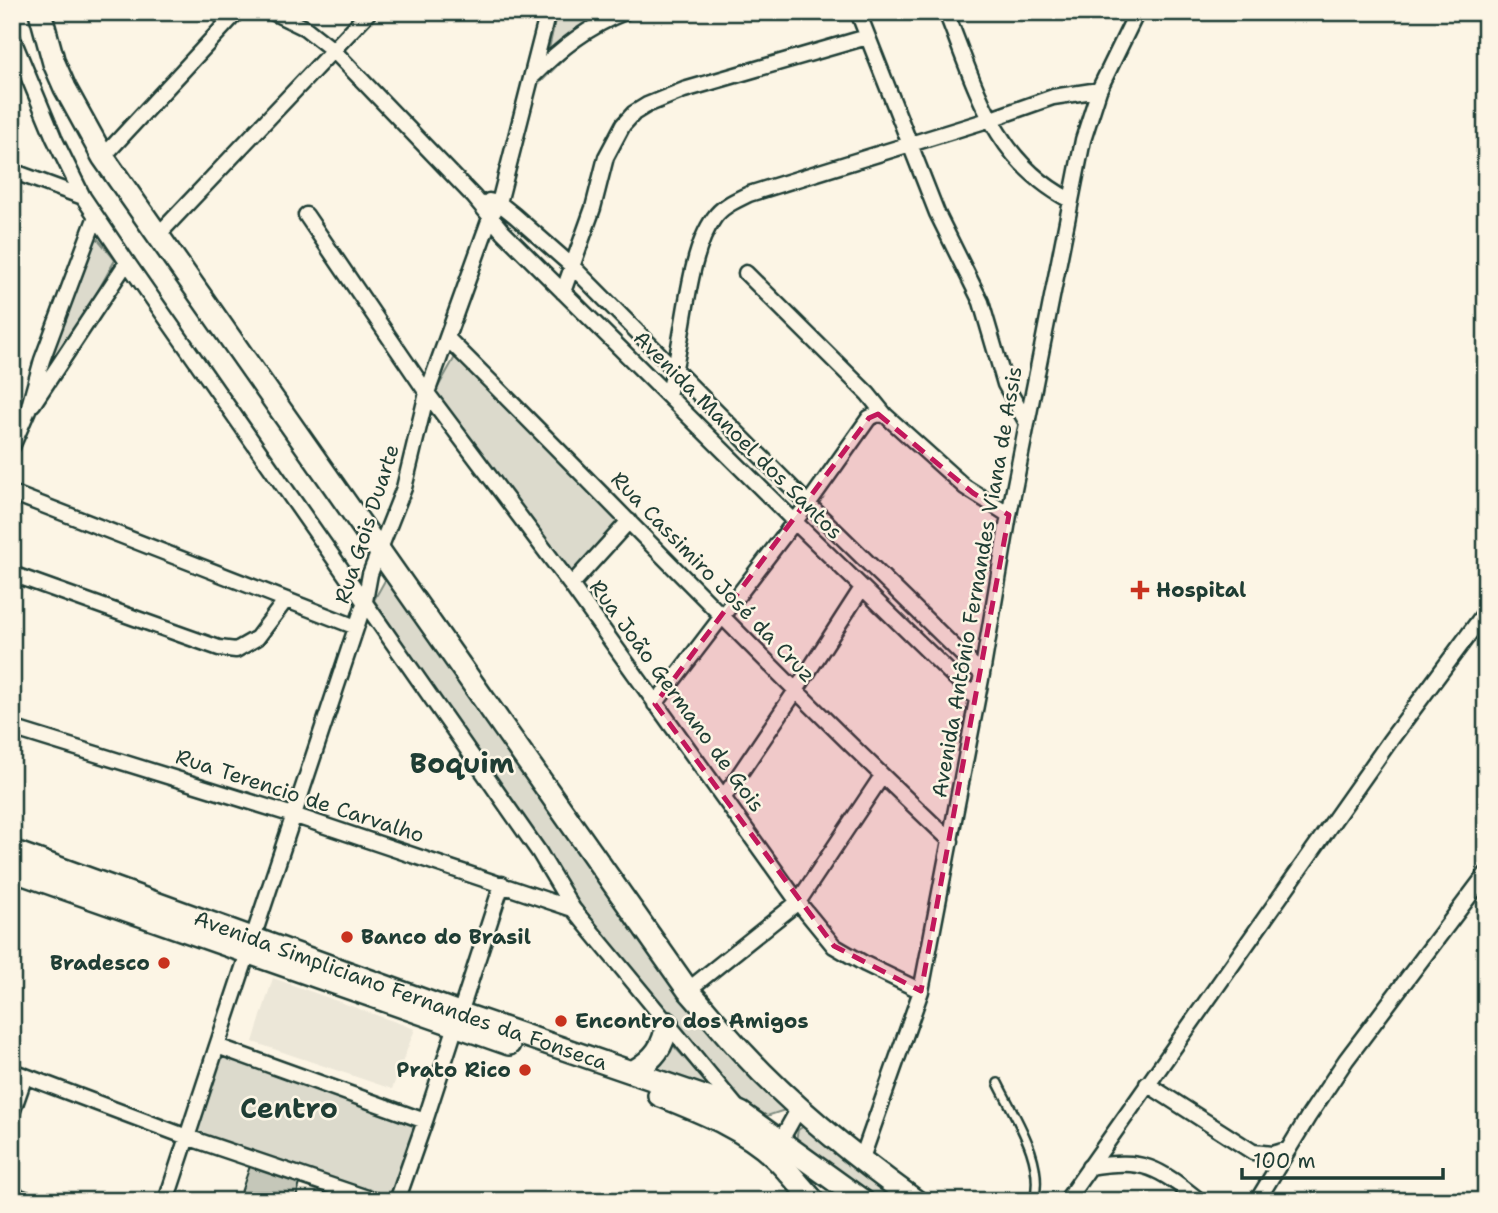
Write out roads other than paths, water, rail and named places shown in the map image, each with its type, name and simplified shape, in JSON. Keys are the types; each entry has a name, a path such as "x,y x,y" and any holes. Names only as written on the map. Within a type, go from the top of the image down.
{"main road":[{"path":"40,12 54,63 103,157 688,990 746,1055 799,1108 861,1161 916,1201"},
{"name":"Avenida Simpliciano Fernandes da Fonseca","path":"12,851 251,945 648,1091 777,1148"},
{"name":"Avenida Simpliciano Fernandes da Fonseca","path":"12,870 251,945"},
{"name":"Avenida Simpliciano Fernandes da Fonseca","path":"457,1020 634,1071 741,1112 777,1148"},
{"path":"634,1071 658,1052 665,1038 667,1023"},
{"path":"777,1148 814,1201"},
{"path":"777,1148 863,1201"}],"street":[{"path":"103,157 237,12"},
{"path":"158,235 369,12"},
{"name":"Rua Gois Duarte","path":"166,1201 365,601 370,574 404,488 428,393 490,218 499,203 548,12"},
{"path":"534,75 582,33 623,12"},
{"path":"858,12 937,213 981,302 1005,384 1027,423"},
{"path":"946,12 988,120 1024,166 1051,191 1070,200"},
{"name":"Avenida Antônio Fernandes Viana de Assis","path":"861,1161 921,991 982,674 1009,515 1083,141 1099,90 1137,12"},
{"name":"Avenida Manoel dos Santos","path":"275,13 305,28 333,50 563,292 977,699"},
{"path":"12,37 54,138 83,197 127,262 539,852 573,909 741,1112"},
{"path":"563,292 593,208 606,157 623,125 634,113 647,104 684,90 867,37"},
{"path":"668,394 676,372 691,281 706,230 715,216 732,202 749,194 988,120 1053,97 1099,90"},
{"path":"12,171 83,197"},
{"name":"Avenida Manoel dos Santos","path":"474,197 499,203 573,267 808,504 982,674"},
{"name":"Rua João Germano de Gois","path":"306,215 428,393 571,585 798,902 834,946 921,991"},
{"path":"12,447 28,411 42,360 96,216"},
{"path":"28,411 127,262"},
{"path":"746,273 868,394 885,415 965,487 1009,515"},
{"name":"Rua Cassimiro José da Cruz","path":"448,339 796,692 951,841"},
{"path":"655,704 795,522 869,418 878,414 885,415"},
{"path":"12,493 356,627"},
{"path":"571,585 629,521"},
{"path":"12,574 219,648 236,649 257,638 285,601"},
{"path":"724,797 796,692 862,588"},
{"path":"1066,1201 1389,742 1486,611"},
{"name":"Rua Terencio de Carvalho","path":"12,728 293,815 573,909"},
{"path":"688,990 798,902 882,776"},
{"path":"1257,1201 1346,1060 1486,874"},
{"path":"397,1201 502,884"},
{"path":"217,1046 425,1121"},
{"path":"12,1113 19,1073 187,1137 376,1201"},
{"path":"1147,1084 1253,1152 1272,1154 1289,1149"},
{"path":"777,1148 799,1108"},
{"path":"1089,1167 1123,1163 1147,1166 1164,1174 1200,1201"},
{"path":"12,1194 30,1201"}],"lane":[{"path":"998,1083 1037,1168 1038,1187 1034,1201"}],"place":[{"name":"Hospital","path":"1140,590"},
{"name":"Banco do Brasil","path":"347,937"},
{"name":"Bradesco","path":"164,963"},
{"name":"Encontro dos Amigos","path":"561,1021"},
{"name":"Prato Rico","path":"525,1070"}],"district":[{"name":"Boquim","path":"462,763"},
{"name":"Centro","path":"289,1108"}]}
